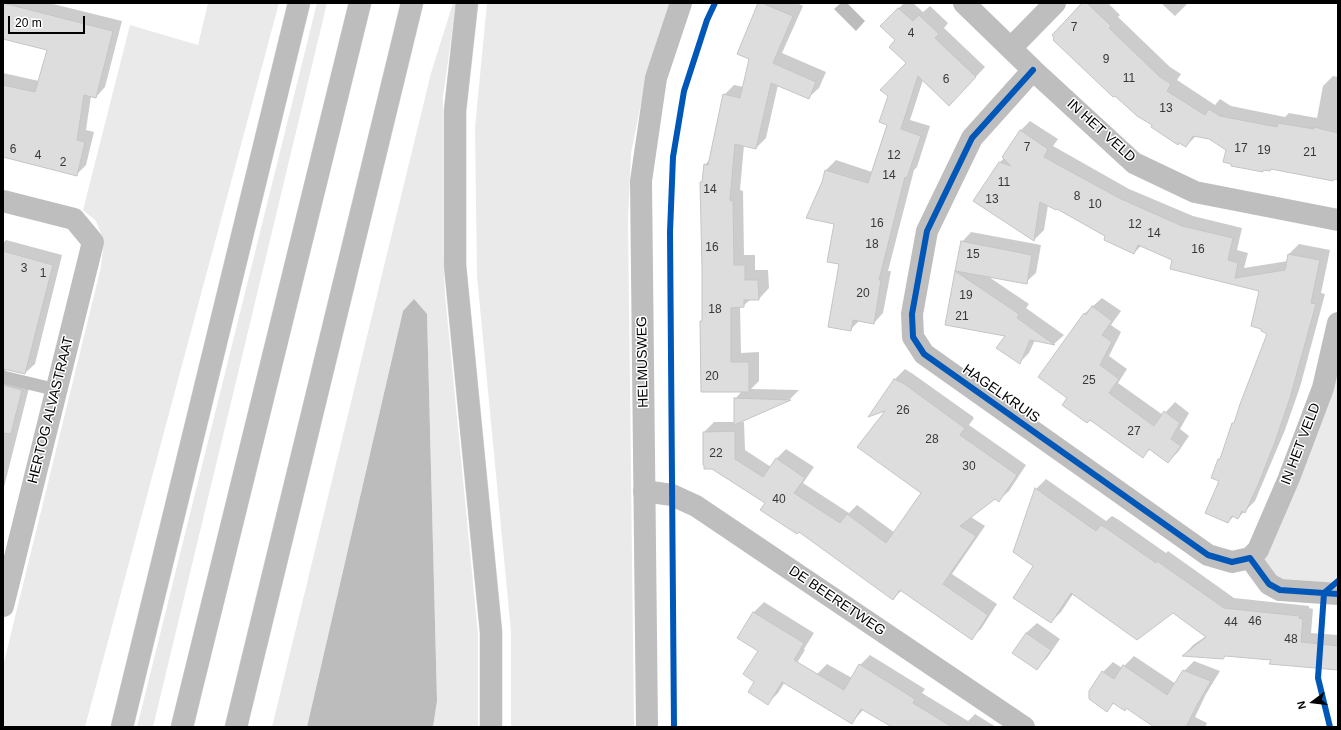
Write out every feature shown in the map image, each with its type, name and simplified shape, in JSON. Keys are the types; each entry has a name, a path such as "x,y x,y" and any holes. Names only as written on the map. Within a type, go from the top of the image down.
{"highway":[{"path":"122,727 299,3"},
{"path":"182,727 360,3"},
{"path":"236,727 412,3"},
{"path":"467,3 455,111 456,265 491,632 491,727"}],"street":[{"name":"HELMUSWEG","path":"647,727 641,181 656,78 681,3"},
{"name":"IN HET VELD","path":"964,3 1033,70 1134,163 1195,192 1338,220"},
{"path":"1011,48 1054,3"},
{"name":"HAGELKRUIS","path":"1033,70 972,138 927,231 912,314 913,337 924,354 1208,555 1232,562 1250,558"},
{"name":"HERTOG ALVASTRAAT","path":"3,201 74,219 93,242 3,606"},
{"name":"IN HET VELD","path":"1250,558 1258,550 1289,478 1320,396 1338,323"},
{"name":"DE BEERETWEG","path":"644,491 672,495 696,506 1024,727"},
{"path":"1250,558 1269,584 1280,590 1338,594"}],"lane":[{"path":"3,377 57,390"}],"shaded area":[{"path":"208,3 279,3 85,727 3,727 3,666 101,267 104,241 96,221 83,210 130,25 198,45"},
{"path":"317,3 327,3 153,727 137,727"},
{"path":"453,3 456,3 443,97 443,254 445,294 478,634 478,727 433,727 437,701 427,314 403,311 307,727 272,727 431,73"},
{"path":"487,3 671,3 647,74 631,153 628,219 634,727 511,727 511,632 477,276 475,128"},
{"path":"841,3 847,3 865,21 856,31 834,9"},
{"path":"414,299 427,314 437,701 433,727 307,727 403,311"},
{"path":"1338,360 1338,585 1278,580 1263,560"}],"building":[{"path":"3,3 113,31 96,98 84,95 77,140 85,142 77,176 3,157 3,85 35,92 47,50 3,39"},
{"path":"758,3 762,3 793,16 773,63 816,82 809,99 771,83 756,149 735,144 730,200 733,201 734,265 745,265 745,280 758,280 759,300 744,300 744,307 731,308 731,362 749,362 749,392 701,392 700,321 702,321 702,269 700,182 702,182 704,164 708,165 723,94 740,98 749,59 737,54"},
{"path":"1082,3 1087,3 1111,26 1109,28 1160,77 1171,84 1167,91 1205,115 1209,109 1220,116 1277,127 1278,123 1314,129 1314,127 1338,133 1338,180 1334,179 1333,181 1271,169 1270,171 1263,170 1263,172 1231,166 1231,164 1223,162 1226,150 1209,139 1193,136 1186,147 1179,143 1178,145 1151,127 1152,125 1137,116 1115,96 1113,97 1053,40 1054,38 1052,35"},
{"path":"898,8 913,21 919,15 939,34 935,38 976,77 949,106 918,76 901,129 921,136 907,178 905,177 879,280 881,280 874,324 853,320 851,331 828,327 839,264 827,262 834,224 806,218 822,182 825,170 868,183 887,125 879,122 888,96 880,90 906,63 889,47 895,40 880,26"},
{"path":"1020,130 1048,149 1044,157 1119,198 1182,226 1233,238 1228,260 1238,263 1235,278 1285,270 1288,254 1320,260 1311,303 1316,304 1290,398 1258,485 1245,513 1242,511 1238,519 1232,516 1228,523 1205,513 1219,481 1211,478 1218,459 1220,459 1232,423 1234,423 1267,334 1261,331 1261,329 1251,326 1259,291 1170,269 1172,260 1138,245 1134,254 1104,240 1105,236 1057,209 1056,210 1040,202 1034,241 973,201 999,162 1011,166 1002,157"},
{"path":"961,241 1032,255 1027,284 955,271"},
{"path":"3,251 53,265 25,374 3,369"},
{"path":"955,271 1019,314 1017,318 1055,345 1030,340 1020,364 996,348 1005,336 945,325"},
{"path":"1092,306 1112,321 1102,335 1112,342 1100,365 1119,379 1109,393 1154,426 1164,411 1180,423 1171,439 1181,446 1168,463 1149,449 1143,458 1090,420 1087,423 1062,405 1067,398 1038,377 1084,313 1086,315"},
{"path":"894,379 903,383 965,428 960,435 1017,475 999,502 995,499 960,526 976,536 943,584 988,615 972,640 900,590 893,600 799,532 797,534 760,510 765,503 712,469 704,469 703,432 735,431 735,459 763,477 776,458 805,478 794,493 840,523 847,514 886,543 921,493 857,447 885,411 868,417"},
{"path":"3,385 22,390 11,434 3,433"},
{"path":"734,398 791,400 734,425"},
{"path":"1035,488 1096,531 1101,525 1109,530 1156,563 1157,561 1224,608 1300,616 1299,618 1303,619 1301,642 1338,646 1338,670 1269,664 1271,660 1225,656 1223,659 1182,656 1206,637 1173,613 1137,640 1071,593 1051,623 1013,598 1033,566 1013,552"},
{"path":"753,612 804,643 794,660 844,690 859,664 915,699 913,703 952,727 892,727 861,709 852,724 782,682 768,705 748,692 754,682 743,674 758,651 737,638"},
{"path":"1026,633 1051,650 1037,670 1012,653"},
{"path":"1123,665 1167,695 1183,670 1211,681 1186,727 1154,727 1126,708 1125,711 1113,703 1107,712 1089,699 1089,691 1102,671 1114,679"}],"cycle path":[{"path":"674,727 670,232 673,157 684,91 707,20 715,3"},
{"path":"1033,70 972,138 927,231 912,314 913,337 924,354 1208,555 1232,562 1250,558 1269,584 1280,590 1338,594"},
{"path":"1330,727 1318,678 1324,593 1338,581"}]}
